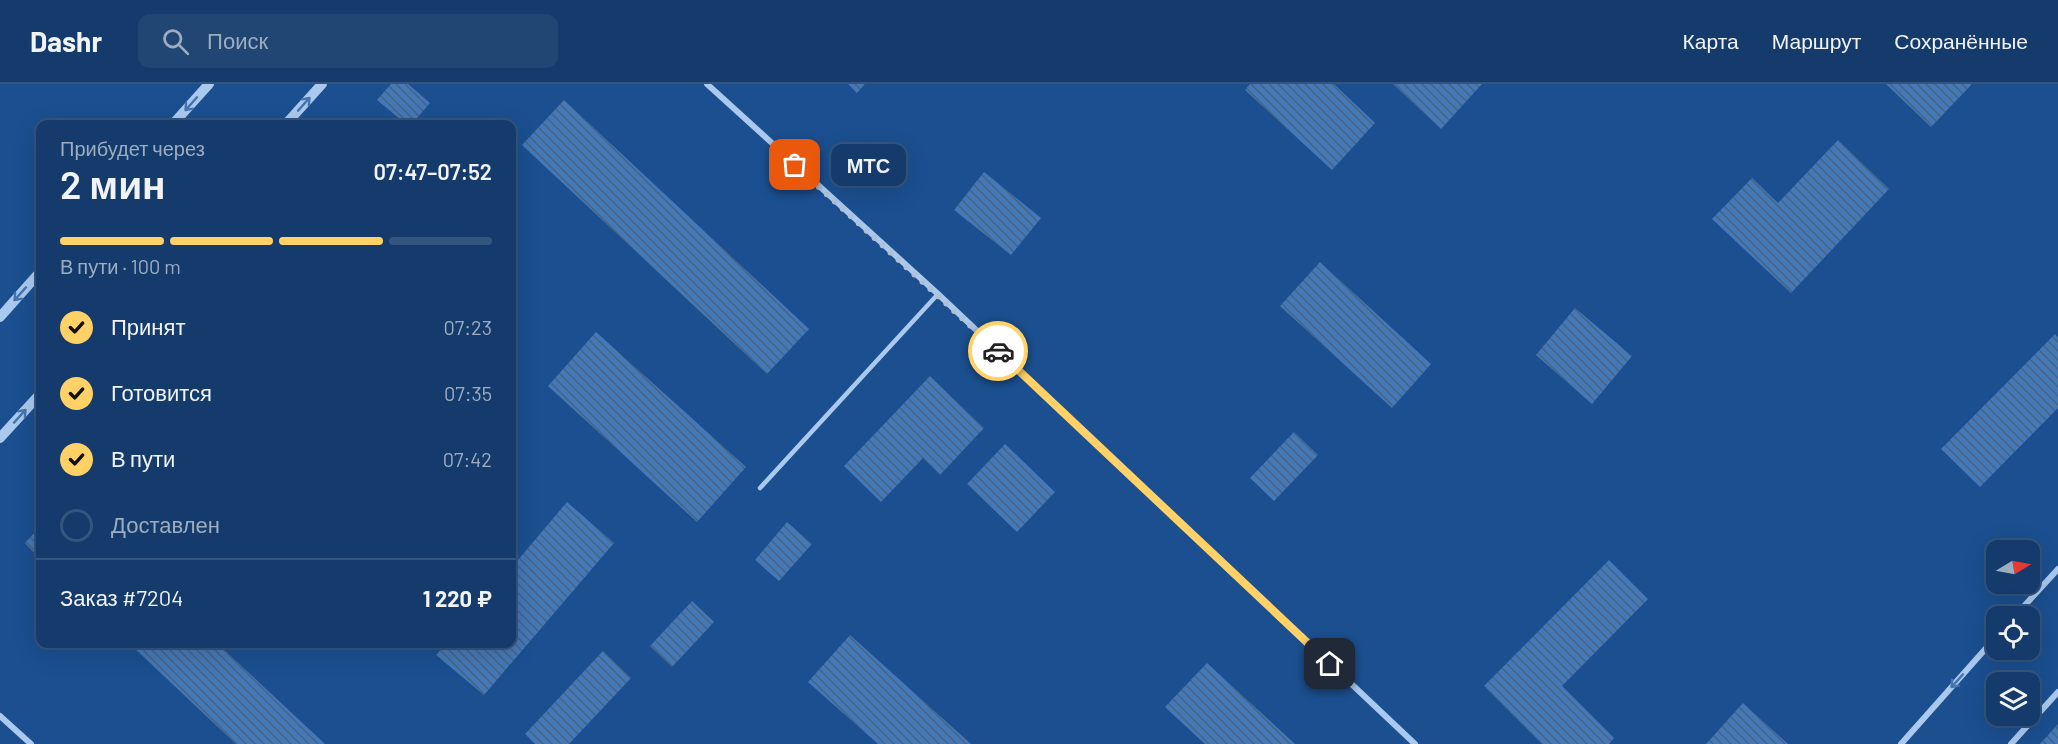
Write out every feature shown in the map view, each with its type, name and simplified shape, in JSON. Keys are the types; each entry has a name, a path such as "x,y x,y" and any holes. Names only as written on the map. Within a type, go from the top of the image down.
{"street":[{"path":"177,120 209,84"},
{"path":"290,120 322,84"},
{"path":"707,84 938,294 1415,744"},
{"path":"0,317 36,276"},
{"path":"0,438 36,398"},
{"path":"2024,606 2058,568"},
{"path":"1900,744 1986,648"},
{"path":"2011,744 2058,692"},
{"path":"0,716 31,744"}],"lane":[{"path":"760,488 938,294"}],"building":[{"path":"391,84 408,84 430,103 415,120 401,120 377,100"},
{"path":"848,84 865,84 857,93"},
{"path":"1250,84 1334,84 1375,123 1332,170 1245,90"},
{"path":"1393,84 1482,84 1441,129"},
{"path":"1886,84 1972,84 1931,127"},
{"path":"564,100 809,329 767,374 522,145"},
{"path":"1838,140 1889,189 1791,293 1712,219 1752,178 1778,203"},
{"path":"984,172 1041,218 1011,255 954,210"},
{"path":"1320,262 1431,364 1392,408 1280,306"},
{"path":"1575,308 1632,356 1592,404 1536,355"},
{"path":"596,332 746,467 697,522 548,386"},
{"path":"2055,334 2058,338 2058,408 1980,487 1941,449"},
{"path":"930,376 984,428 940,475 923,458 881,502 844,466"},
{"path":"1294,432 1318,455 1274,501 1250,478"},
{"path":"1005,444 1055,492 1017,532 967,484"},
{"path":"567,502 614,543 484,695 436,655 442,648 516,648 516,562"},
{"path":"787,522 812,544 779,581 755,560"},
{"path":"36,531 36,555 25,543"},
{"path":"1609,560 1648,599 1562,686 1614,738 1609,744 1542,744 1484,686"},
{"path":"692,601 714,622 672,667 650,646"},
{"path":"850,635 971,744 878,744 808,682"},
{"path":"134,648 222,648 325,744 236,744"},
{"path":"603,651 631,678 569,744 535,744 525,734"},
{"path":"1207,663 1295,744 1205,744 1165,707"},
{"path":"1743,703 1788,744 1706,744"},
{"path":"2058,724 2058,744 2040,744"}],"way so far":[{"path":"795,165 998,351"}],"place":[{"name":"МТС","path":"795,165"}],"route":[{"path":"998,351 1330,664"}]}
